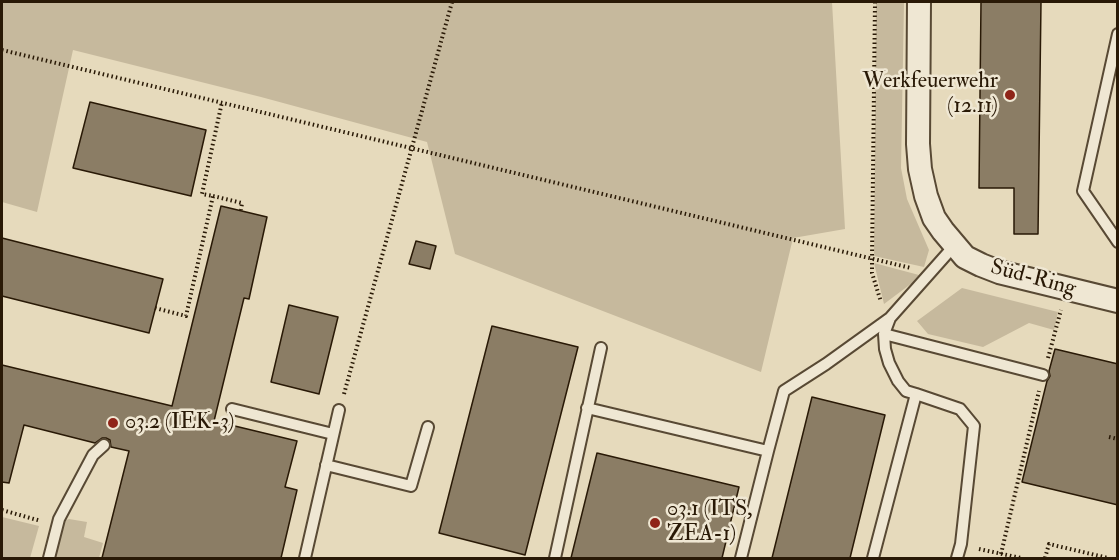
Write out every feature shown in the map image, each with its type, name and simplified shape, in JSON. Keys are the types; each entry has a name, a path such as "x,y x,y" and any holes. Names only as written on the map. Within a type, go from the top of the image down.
{"street":[{"name":"Süd-Ring","path":"920,2 918,144 920,169 934,218 965,257 990,269 1118,301"}],"lane":[{"path":"1118,34 1083,191 1118,242"},
{"path":"741,558 784,390 826,364 890,318 954,246"},
{"path":"890,318 884,334 885,349 898,381 906,391 960,409 974,426 961,544 957,558"},
{"path":"884,334 1043,375"},
{"path":"555,558 601,348"},
{"path":"873,558 916,394"},
{"path":"587,408 768,451"},
{"path":"232,409 333,434"},
{"path":"305,558 339,410"},
{"path":"326,465 411,486 428,427"},
{"path":"49,558 58,525 93,455 104,445"}],"path":[{"path":"339,410 452,2"},
{"path":"875,2 872,273 882,305 890,318"},
{"path":"2,50 930,273"},
{"path":"222,102 202,194 242,203 241,210"},
{"path":"155,308 186,316 213,196"},
{"path":"1001,554 1043,375 1067,289"},
{"path":"1109,437 1118,439"},
{"path":"2,510 58,525"},
{"path":"961,544 1021,558"},
{"path":"1045,558 1049,544 1108,558"}],"shaded area":[{"path":"2,2 832,2 845,229 793,238 761,372 455,254 427,142 73,50 37,212 2,202"},
{"path":"876,2 904,2 901,168 907,199 929,250 924,267 874,256"},
{"path":"874,263 919,275 884,304"},
{"path":"962,288 1058,312 1054,330 1029,323 983,347 928,334 917,321"},
{"path":"2,517 39,526 30,558 2,558"},
{"path":"69,519 87,522 84,537 103,543 99,558 54,558 62,526 64,521"}],"building":[{"name":"Werkfeuerwehr (12.11)","path":"981,2 1041,2 1038,234 1014,234 1014,188 979,188"},
{"path":"90,102 206,130 191,196 73,168"},
{"name":"03.2 (IEK-3)","path":"221,206 267,217 249,299 244,298 214,421 297,441 285,487 297,490 281,558 102,558 129,451 111,447 110,440 106,438 95,443 24,425 9,483 2,482 2,365 172,406"},
{"path":"2,238 163,279 149,333 2,296"},
{"path":"416,241 436,246 430,269 409,264"},
{"path":"289,305 338,317 319,394 271,382"},
{"path":"492,326 578,347 525,555 439,533"},
{"path":"1055,349 1118,364 1118,505 1022,482"},
{"name":"03.1 (ITS, ZEA-1)","path":"812,397 885,415 850,558 772,558"},
{"name":"03.1 (ITS, ZEA-1)","path":"597,453 739,487 722,558 571,558"}],"place":[{"name":"Werkfeuerwehr (12.11)","path":"1010,95"},
{"name":"03.2 (IEK-3)","path":"113,423"},
{"name":"03.1 (ITS, ZEA-1)","path":"655,523"}]}
